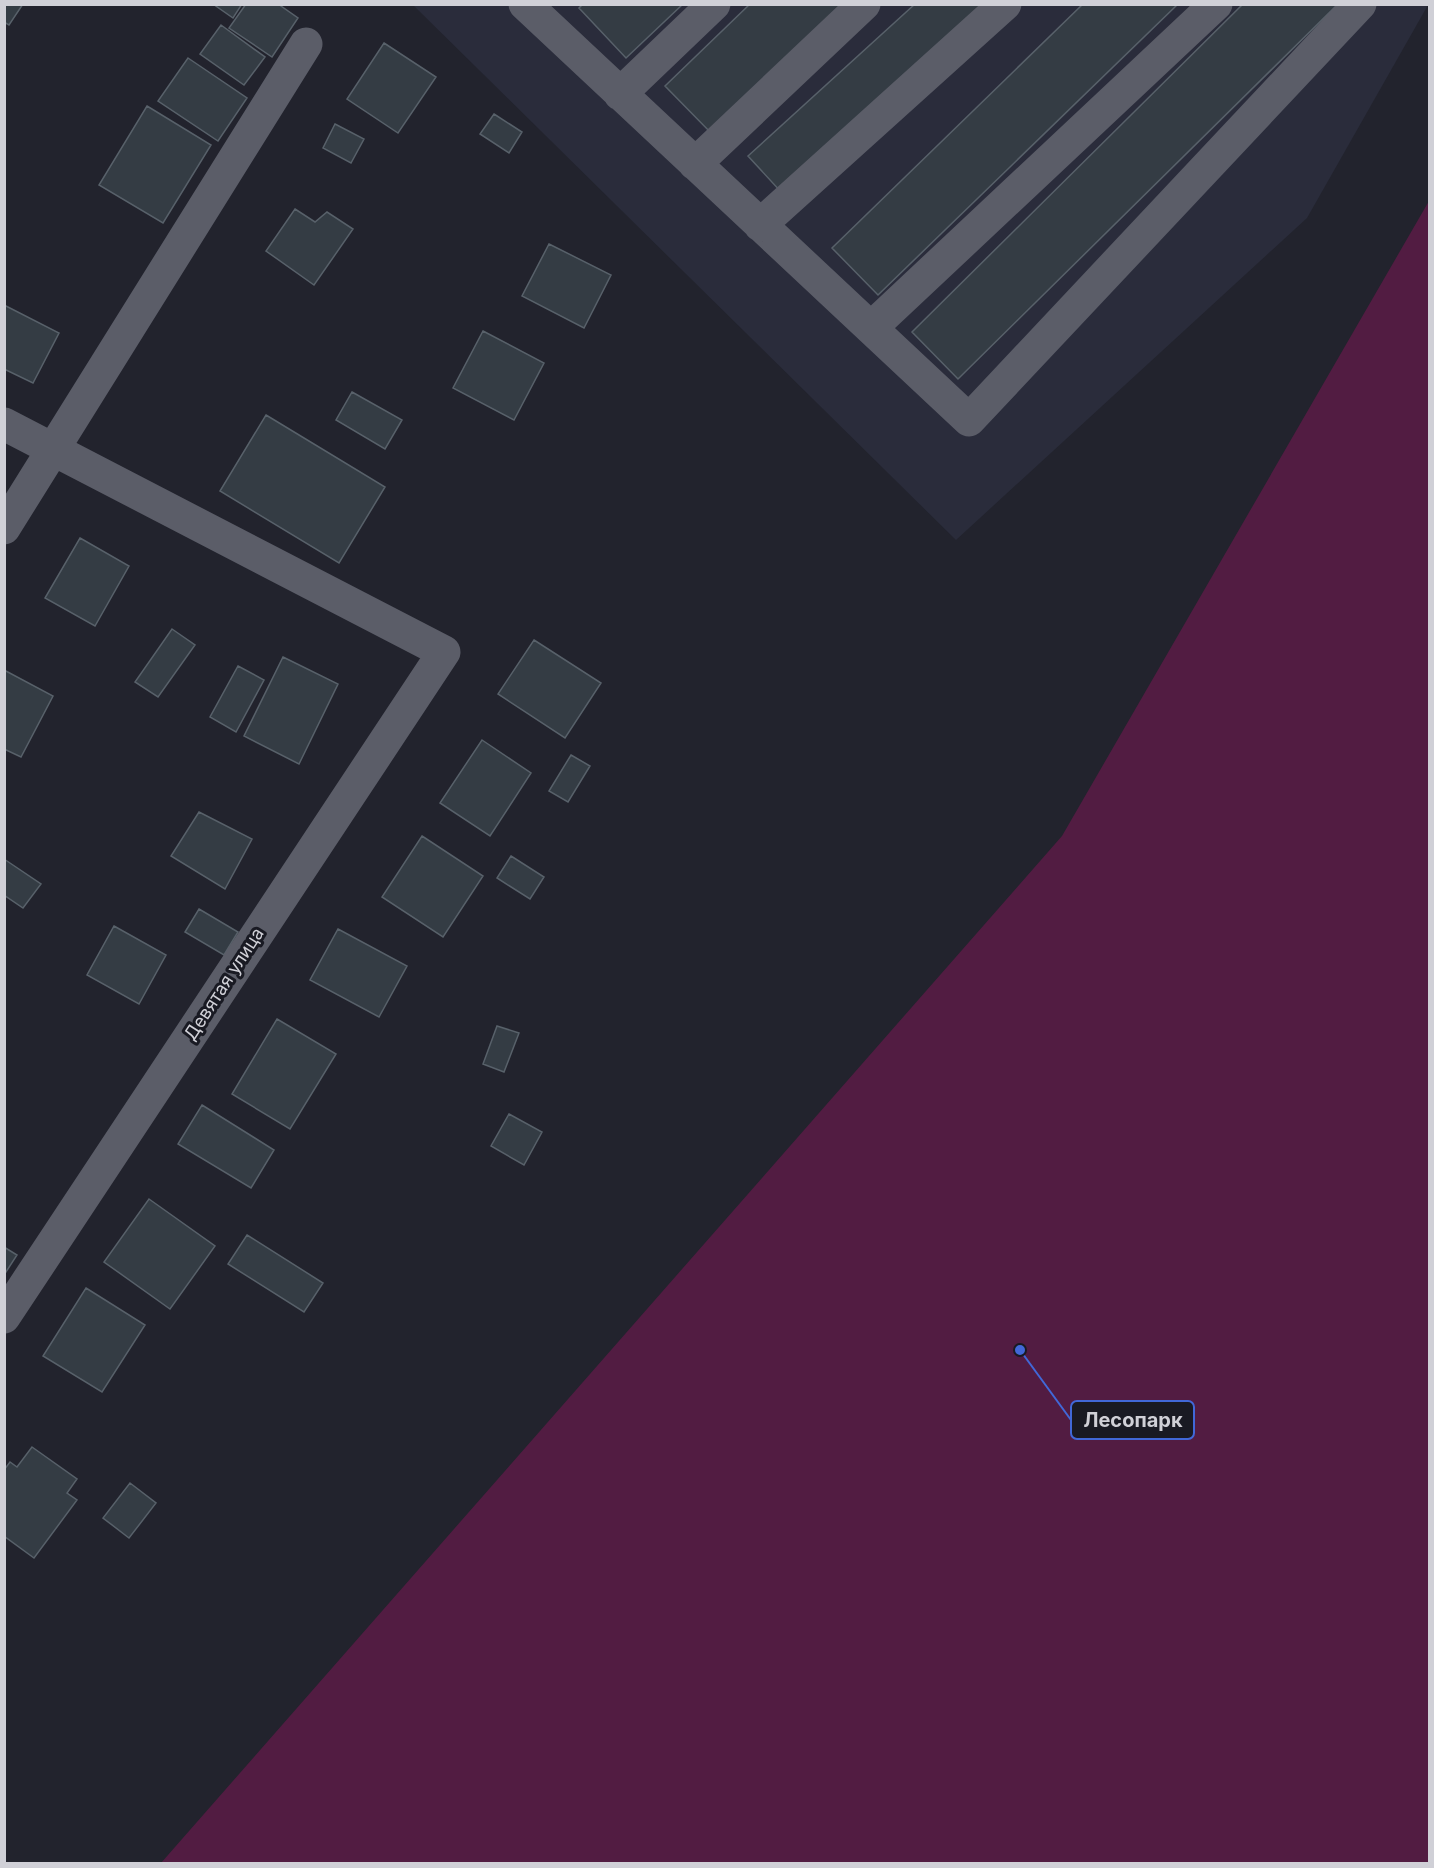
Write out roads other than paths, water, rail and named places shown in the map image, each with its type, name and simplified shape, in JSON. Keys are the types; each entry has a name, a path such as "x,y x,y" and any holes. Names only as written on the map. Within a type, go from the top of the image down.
{"street":[{"path":"525,4 969,420 1360,4"},
{"path":"620,94 714,4"},
{"path":"695,164 864,4"},
{"path":"760,225 1005,4"},
{"path":"871,328 1216,4"},
{"path":"4,528 306,44"},
{"path":"4,424 53,450"},
{"name":"Девятая улица","path":"4,1317 444,652 53,450"}],"place":[{"name":"Лесопарк","path":"1020,1350"}]}
